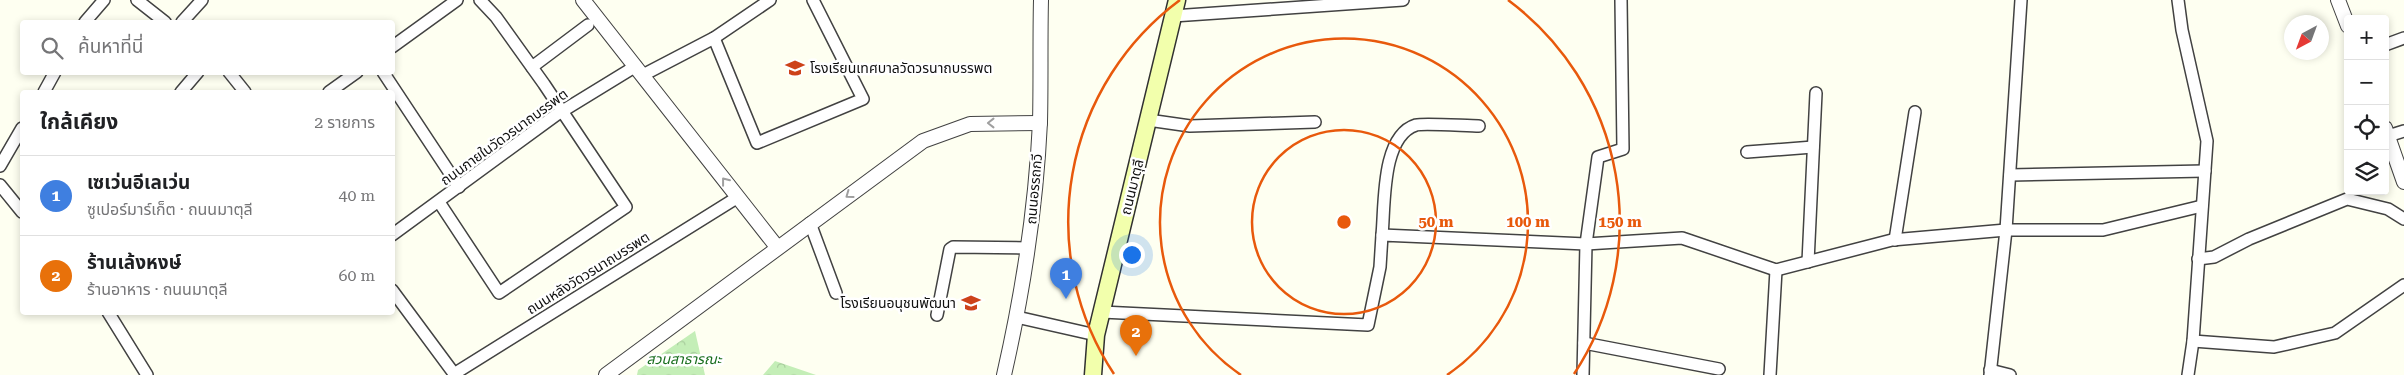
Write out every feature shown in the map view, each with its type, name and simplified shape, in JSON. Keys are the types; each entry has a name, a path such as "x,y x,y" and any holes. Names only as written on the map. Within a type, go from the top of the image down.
{"main road":[{"name":"ถนนมาตุลี","path":"1093,375 1096,336 1175,8"}],"street":[{"path":"87,20 104,0"},
{"path":"137,0 162,20"},
{"path":"184,20 202,0"},
{"path":"395,46 457,0"},
{"path":"439,202 499,293 626,207 532,67 496,17 480,0"},
{"path":"583,0 777,247"},
{"name":"ถนนภายในวัดวรนาถบรรพต","path":"395,233 561,112 639,71 714,38 770,0"},
{"path":"714,38 758,143 863,99 814,0"},
{"name":"ถนนอรรถกวี","path":"1004,375 1017,318 1028,248 1040,123 1041,0"},
{"path":"1175,8 1403,0"},
{"path":"1583,375 1586,244 1598,157 1622,149 1621,0"},
{"path":"2010,375 1990,372 2006,230 2021,0"},
{"path":"2178,0 2182,30 2207,141 2193,342 2188,375"},
{"path":"2338,0 2344,16"},
{"path":"532,67 588,25"},
{"path":"2389,44 2404,38"},
{"path":"45,90 54,75"},
{"path":"183,90 195,75"},
{"path":"231,75 243,90"},
{"path":"332,90 353,75"},
{"path":"385,75 395,90"},
{"path":"395,90 459,187"},
{"path":"1808,262 1816,93"},
{"path":"1895,240 1915,112"},
{"path":"1148,120 1190,126 1315,122"},
{"path":"606,375 620,370 777,247 922,141 970,124 1040,123"},
{"path":"1102,312 1368,325 1380,267 1389,158 1401,136 1416,125 1479,126"},
{"path":"2389,132 2404,130"},
{"path":"0,166 20,131"},
{"path":"2389,138 2404,182"},
{"path":"1747,152 1813,147"},
{"path":"2010,175 2205,171"},
{"path":"0,186 20,210"},
{"name":"ถนนหลังวัดวรนาถบรรพต","path":"454,375 738,197"},
{"path":"2198,259 2214,257 2249,239 2347,200 2388,209 2404,219"},
{"path":"1382,235 1586,244 1682,238 1776,270 1895,240 2006,230 2103,230 2202,206"},
{"path":"810,223 836,293"},
{"path":"937,315 950,248 953,246 1028,248"},
{"path":"1770,375 1776,270"},
{"path":"2193,342 2274,347 2335,333 2404,285"},
{"path":"395,294 454,375"},
{"path":"110,315 140,373"},
{"path":"1017,318 1096,336"},
{"path":"1584,343 1719,369"}],"green space":[{"name":"สวนสาธารณะ","path":"695,331 705,375 637,375 638,370"},
{"path":"775,361 816,375 763,375"}],"place":[{"name":"โรงเรียนเทศบาลวัดวรนาถบรรพต","path":"795,68"},
{"name":"เซเว่นอีเลเว่น","path":"1066,299"},
{"name":"โรงเรียนอนุชนพัฒนา","path":"971,303"},
{"name":"ร้านเล้งหงษ์","path":"1136,356"}]}
